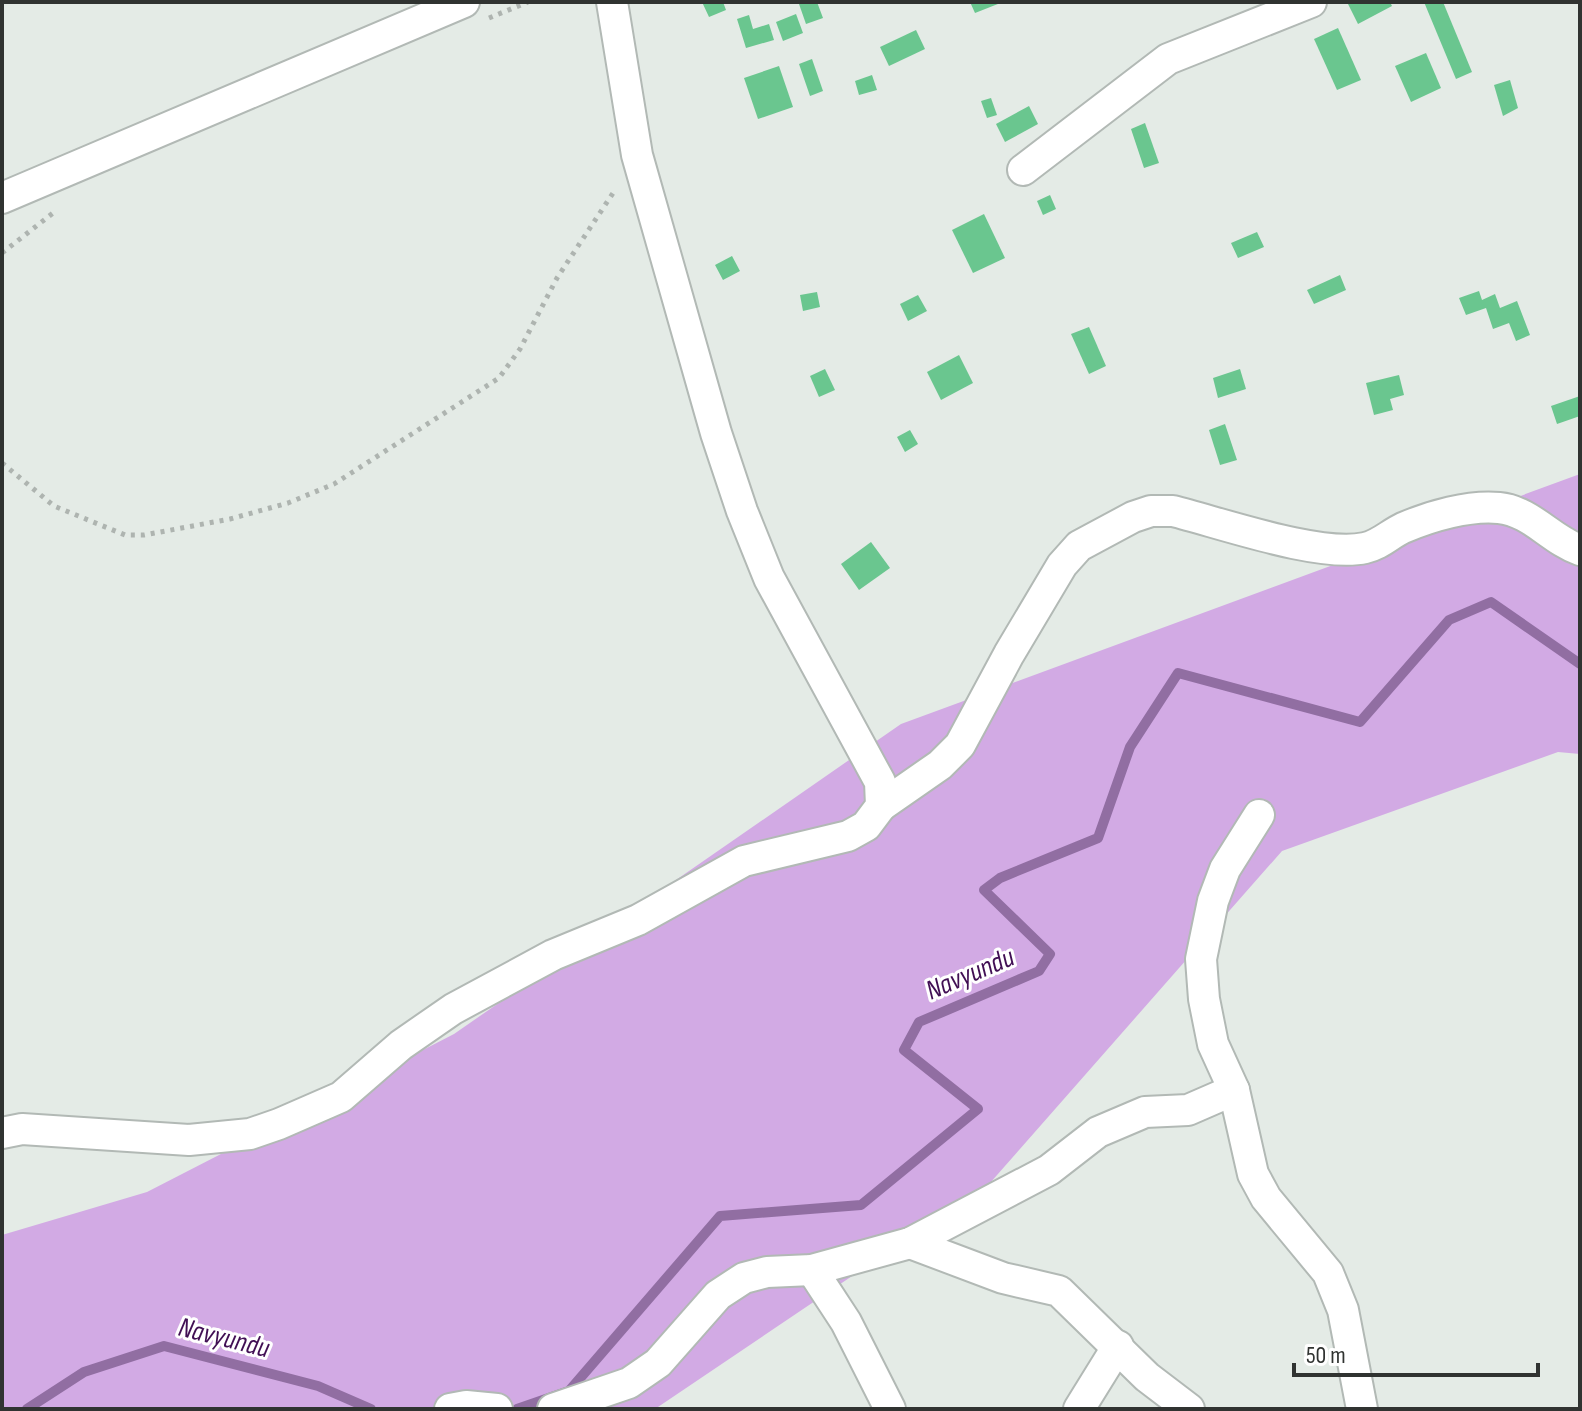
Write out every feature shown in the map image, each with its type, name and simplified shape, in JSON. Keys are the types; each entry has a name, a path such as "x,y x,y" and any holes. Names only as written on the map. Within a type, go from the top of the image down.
{"street":[{"path":"2,198 464,2"},
{"path":"612,2 637,155 716,433 742,511 769,578 880,782 881,806"},
{"path":"1023,170 1168,59 1311,2"},
{"path":"2,1133 22,1129 189,1140 250,1134 279,1124 341,1097 401,1045 453,1009 553,955 638,920 744,861 848,836 866,826 881,806 940,765 960,745 1062,565 1079,546 1133,517 1151,511 1173,511 1312,546 1345,549 1365,548 1402,529 1451,513 1500,508 1520,513 1580,550"},
{"path":"1259,815 1225,869 1213,901 1201,959 1213,1044 1234,1090 1253,1174 1266,1198 1328,1273 1338,1298 1362,1409"},
{"path":"553,1409 639,1376 658,1363 718,1295 744,1278 767,1272 812,1270 910,1243 1049,1170 1098,1132 1145,1112 1188,1110 1234,1090"},
{"path":"910,1243 1003,1278 1059,1291 1147,1377 1189,1409"},
{"path":"812,1270 846,1322 890,1409"},
{"path":"1079,1409 1118,1346"},
{"path":"450,1409 466,1406 497,1409"}],"path":[{"path":"2,463 54,506 125,535 144,535 230,519 288,503 334,484 499,378 520,349 557,278 637,155"}],"shaded area":[{"path":"1580,474 1580,754 1558,752 1282,851 990,1183 655,1409 2,1409 2,1235 147,1192 454,1034 901,724"}],"building":[{"path":"702,2 723,2 726,10 709,17"},
{"path":"817,2 823,18 806,24 799,4"},
{"path":"970,2 1003,2 975,13"},
{"path":"1347,2 1390,2 1392,6 1358,24"},
{"path":"1424,2 1443,2 1472,72 1456,79"},
{"path":"796,14 803,33 783,41 776,22"},
{"path":"749,15 753,29 769,24 774,40 746,48 737,19"},
{"path":"1338,28 1361,80 1337,90 1314,39"},
{"path":"916,30 925,49 889,66 880,47"},
{"path":"1426,53 1441,88 1411,102 1395,66"},
{"path":"812,59 823,91 810,96 799,64"},
{"path":"779,66 793,107 758,119 744,78"},
{"path":"872,75 877,90 859,95 855,81"},
{"path":"1510,80 1518,108 1503,116 1494,85"},
{"path":"991,98 997,115 987,118 981,101"},
{"path":"1029,106 1038,124 1005,142 996,124"},
{"path":"1145,123 1159,163 1144,168 1131,129"},
{"path":"1050,195 1056,209 1043,215 1037,201"},
{"path":"984,214 1005,258 973,273 952,230"},
{"path":"1257,232 1264,247 1238,258 1231,243"},
{"path":"732,256 740,271 723,280 715,265"},
{"path":"1340,275 1346,290 1314,304 1307,290"},
{"path":"1479,291 1482,300 1495,294 1500,308 1517,301 1530,335 1516,341 1509,323 1493,329 1486,308 1466,315 1459,298"},
{"path":"817,292 820,307 803,311 800,295"},
{"path":"918,295 927,311 908,321 900,304"},
{"path":"1089,327 1106,366 1089,374 1071,334"},
{"path":"959,355 973,383 941,400 927,372"},
{"path":"825,369 835,390 819,397 810,376"},
{"path":"1240,369 1246,389 1218,398 1213,378"},
{"path":"1399,375 1404,395 1390,399 1393,410 1374,415 1366,383"},
{"path":"1580,396 1580,416 1557,424 1551,406"},
{"path":"1225,424 1237,460 1220,465 1209,430"},
{"path":"910,430 918,444 905,452 897,437"},
{"path":"871,542 890,568 859,590 841,564"}],"waterway":[{"name":"Navyundu","path":"517,1409 569,1391 720,1216 861,1205 978,1109 904,1050 919,1022 1039,971 1050,954 984,890 1000,878 1098,838 1130,747 1178,673 1360,722 1449,620 1491,602 1580,664"},
{"name":"Navyundu","path":"27,1409 84,1372 164,1346 318,1386 371,1409"}]}
